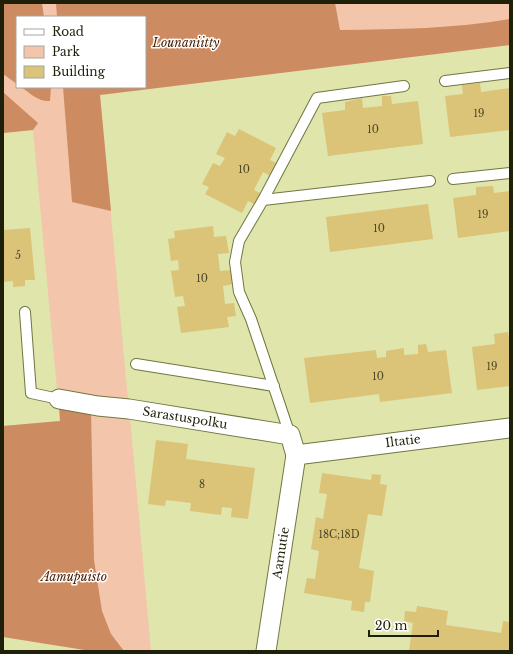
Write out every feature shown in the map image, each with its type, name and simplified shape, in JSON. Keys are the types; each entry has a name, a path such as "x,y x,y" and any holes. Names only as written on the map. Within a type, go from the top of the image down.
{"street":[{"name":"Sarastuspolku","path":"59,399 290,435"},
{"name":"Iltatie","path":"296,455 510,428"},
{"path":"290,435 296,455"},
{"name":"Aamutie","path":"266,651 296,455"}],"lane":[{"path":"445,81 510,73"},
{"path":"290,435 251,319 239,292 235,262 239,241 263,200 316,98 404,86"},
{"path":"454,179 510,173"},
{"path":"263,200 430,181"},
{"path":"25,312 31,393 59,399"},
{"path":"136,364 274,386"}],"green space":[{"name":"Lounaniitty","path":"3,3 510,3 510,45 100,95 128,400 57,390 33,130 3,133"},
{"path":"3,3 42,3 44,16 16,16 16,83 3,74"},
{"path":"56,3 335,3 340,30 447,27 510,19 510,45 100,95 111,211 72,202 63,88 146,88 146,16 57,16"},
{"path":"22,88 51,88 50,101 38,99"},
{"path":"3,92 38,123 33,130 3,133"},
{"name":"Aamupuisto","path":"59,405 130,417 151,651 91,651 3,637 3,426 60,421"},
{"name":"Aamupuisto","path":"59,405 91,410 94,560 102,611 111,634 124,651 91,651 3,637 3,426 60,421"}],"building":[{"path":"480,83 481,92 510,88 510,130 450,137 445,96 463,94 462,85"},
{"path":"382,96 391,96 392,104 418,101 423,144 328,156 322,113 345,110 345,102 362,98 363,108 382,106"},
{"path":"239,129 276,148 270,160 280,165 274,178 263,172 254,190 262,194 256,205 248,201 242,213 205,194 209,187 202,184 213,163 220,166 225,158 216,154 227,132 235,136"},
{"path":"493,186 494,193 510,191 510,231 458,238 453,198 476,195 476,187"},
{"path":"428,204 433,239 330,252 326,217"},
{"path":"213,226 214,237 226,236 229,253 218,254 220,271 231,270 233,284 223,286 225,304 234,303 236,316 227,317 229,327 181,333 177,307 185,306 183,296 175,297 171,271 179,270 178,260 171,261 168,239 175,238 174,231"},
{"path":"30,228 35,280 25,280 25,286 13,287 13,281 3,282 3,230"},
{"path":"508,332 510,343 510,386 477,390 472,347 495,344 494,334"},
{"path":"426,344 428,352 446,350 452,393 380,402 379,394 310,403 304,358 376,350 377,358 386,357 386,351 404,348 404,355 418,354 418,345"},
{"path":"156,440 188,444 186,459 255,468 248,519 231,517 232,508 222,507 221,515 190,511 191,503 166,500 165,506 148,504"},
{"path":"322,473 371,480 372,474 381,475 380,484 387,485 382,516 368,514 359,568 374,571 370,602 365,602 364,612 351,610 352,601 304,593 307,578 315,579 319,551 311,549 316,517 323,519 327,494 319,493"},
{"path":"417,606 448,611 446,625 501,633 503,621 510,622 510,651 409,651 413,623 404,621 405,611 416,612"}]}
